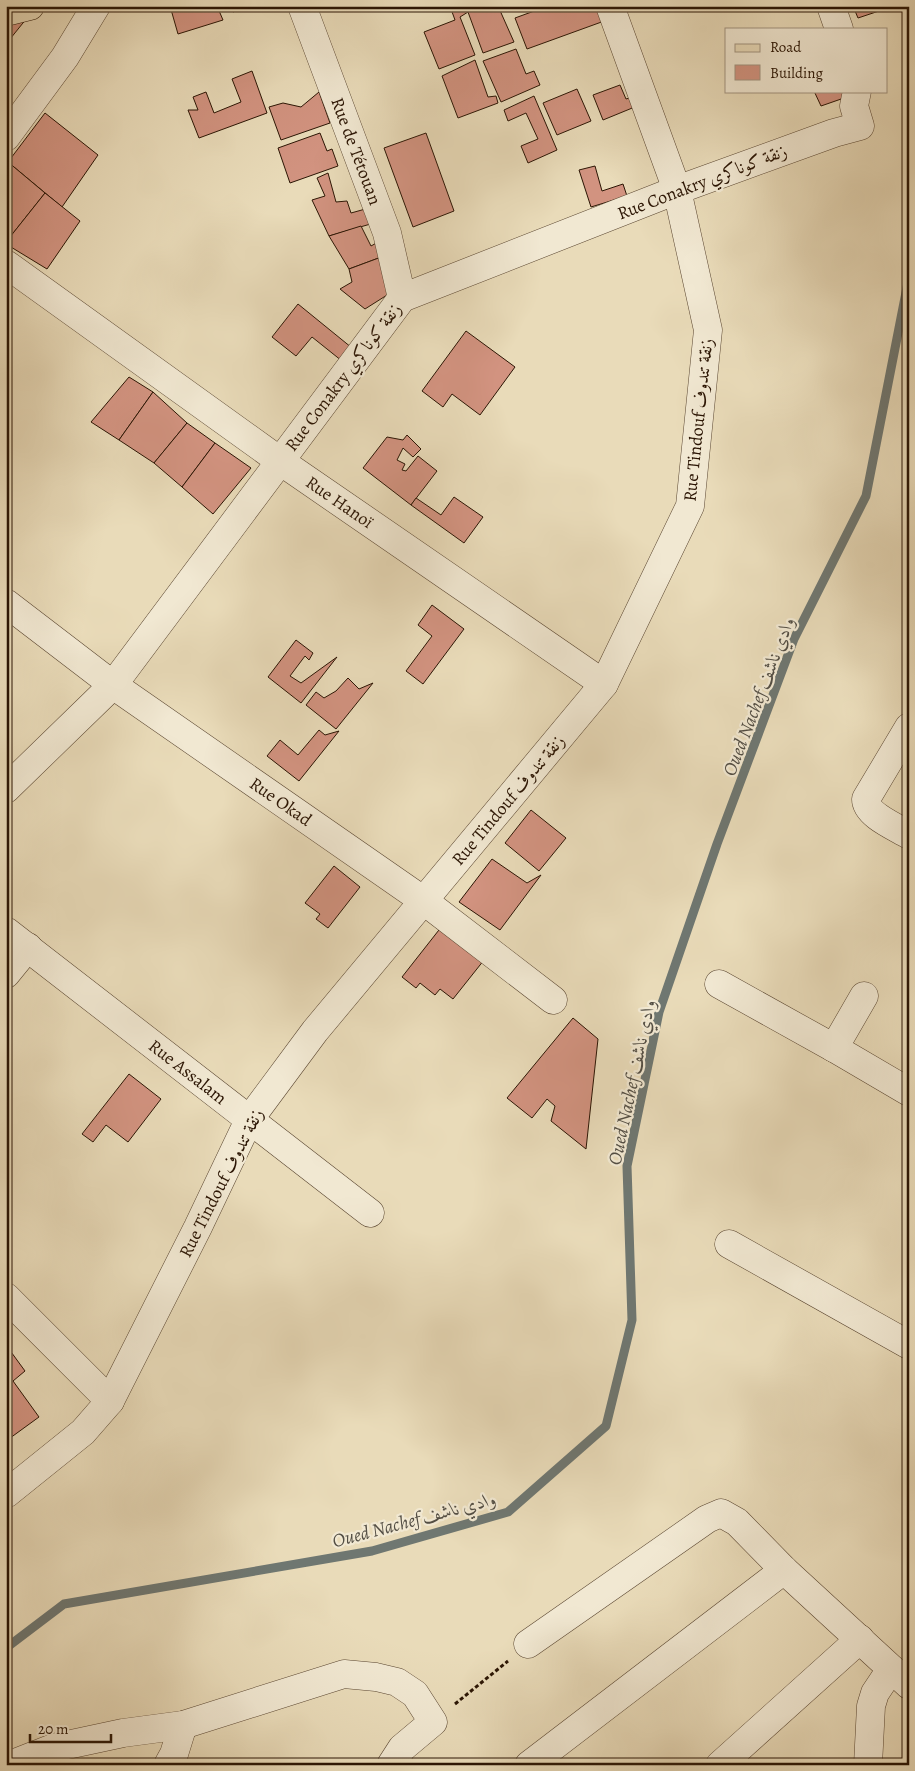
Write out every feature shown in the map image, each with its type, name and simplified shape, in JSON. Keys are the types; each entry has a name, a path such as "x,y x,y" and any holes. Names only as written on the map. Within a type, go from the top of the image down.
{"main road":[{"path":"6,12 30,6"}],"street":[{"path":"6,137 65,57 96,6"},
{"name":"Rue de Tétouan","path":"302,6 387,233 402,298"},
{"name":"Rue Tindouf زنقة تندوف","path":"6,1494 83,1432 110,1401 198,1227 249,1120 315,1031 604,684 690,506 708,330 677,190 610,6"},
{"path":"831,6 839,28"},
{"name":"Rue Conakry زنقة كوناكري","path":"6,790 113,685 402,298 677,190 834,133 860,126 854,106 857,92"},
{"name":"Rue Hanoï","path":"6,264 280,461 604,684"},
{"name":"Rue Okad","path":"6,603 113,685 424,901 553,1000"},
{"path":"909,727 866,798 866,803 872,813 909,835"},
{"name":"Rue Assalam","path":"6,931 370,1213"},
{"path":"6,974 28,947"},
{"path":"719,984 909,1092"},
{"path":"834,1048 864,996"},
{"path":"729,1244 909,1345"},
{"path":"6,1297 110,1401"},
{"path":"528,1644 707,1519 721,1513 737,1522 784,1570 900,1677 875,1693 871,1706 868,1765"},
{"path":"529,1765 784,1570"},
{"path":"720,1765 860,1639"},
{"path":"10,1765 53,1748 123,1733 183,1725 344,1674 376,1676 397,1682 416,1694 433,1722 402,1748 391,1765"},
{"path":"168,1765 174,1754 183,1725"}],"path":[{"path":"433,1722 528,1644"}],"building":[{"path":"170,6 217,6 223,20 178,34"},
{"path":"231,6 251,6 233,12"},
{"path":"368,6 383,6 369,11"},
{"path":"467,6 468,12 460,17 475,55 439,69 424,32 455,20 451,9"},
{"path":"481,6 498,6 514,42 483,53 468,12"},
{"path":"548,6 602,6 607,20 527,49 515,18"},
{"path":"853,6 894,6 858,18"},
{"path":"27,18 6,44 6,22"},
{"path":"516,49 526,74 534,71 540,85 501,102 483,61"},
{"path":"475,60 488,97 496,96 498,103 458,118 442,76"},
{"path":"252,71 267,113 199,138 188,110 198,110 193,97 206,92 214,113 241,102 232,79"},
{"path":"620,85 626,99 638,95 642,104 603,120 593,95"},
{"path":"577,89 591,121 557,135 543,103"},
{"path":"319,92 330,123 281,140 269,107 283,103 301,107"},
{"path":"814,92 848,92 844,98 821,106"},
{"path":"534,96 557,150 528,163 521,146 538,139 526,113 508,121 504,110"},
{"path":"45,113 98,155 62,207 8,162"},
{"path":"320,133 327,151 332,149 338,166 290,183 278,148"},
{"path":"426,133 454,211 413,227 384,148"},
{"path":"8,162 45,193 6,242 6,164"},
{"path":"595,166 602,191 623,184 627,196 591,207 579,170"},
{"path":"328,173 336,202 347,201 351,213 369,208 374,223 329,236 312,200 325,196 317,178"},
{"path":"45,193 80,221 47,269 6,244"},
{"path":"361,226 371,246 380,241 384,256 349,269 329,236"},
{"path":"384,256 395,290 365,309 340,289 352,282 349,269"},
{"path":"298,304 357,352 347,365 312,337 296,356 272,337"},
{"path":"466,331 515,367 480,415 452,394 443,407 422,391"},
{"path":"129,377 153,392 119,440 91,422"},
{"path":"153,392 187,423 154,463 119,440"},
{"path":"187,423 215,443 182,487 154,463"},
{"path":"407,435 421,449 413,457 403,448 397,460 405,464 402,470 406,471 418,456 437,471 411,505 363,468 387,437 403,440"},
{"path":"215,443 251,468 213,514 182,487"},
{"path":"454,497 483,517 464,543 411,505 416,498 441,515"},
{"path":"432,605 464,629 423,684 406,671 432,636 418,625"},
{"path":"296,640 313,653 309,660 305,656 290,676 301,683 337,657 301,703 268,677"},
{"path":"348,678 359,689 373,683 336,729 306,705 316,692 324,698 336,691"},
{"path":"319,730 325,735 339,731 299,781 267,756 280,740 298,755"},
{"path":"531,810 566,838 539,871 505,843"},
{"path":"492,859 527,883 541,875 500,930 459,902"},
{"path":"334,866 360,887 328,928 316,919 320,914 305,903"},
{"path":"446,921 488,955 453,999 440,989 435,995 420,983 416,988 402,977"},
{"path":"573,1018 598,1039 586,1149 551,1121 555,1106 547,1099 532,1118 507,1098"},
{"path":"129,1074 161,1099 128,1142 106,1125 93,1142 82,1134"},
{"path":"6,1345 25,1371 13,1381 39,1417 6,1441"}],"waterway":[{"name":"Oued Nachef وادي ناشف","path":"6,1648 64,1604 372,1551 508,1512 606,1426 632,1320 627,1166 659,1012 717,844 794,639 866,496 909,277"}]}
